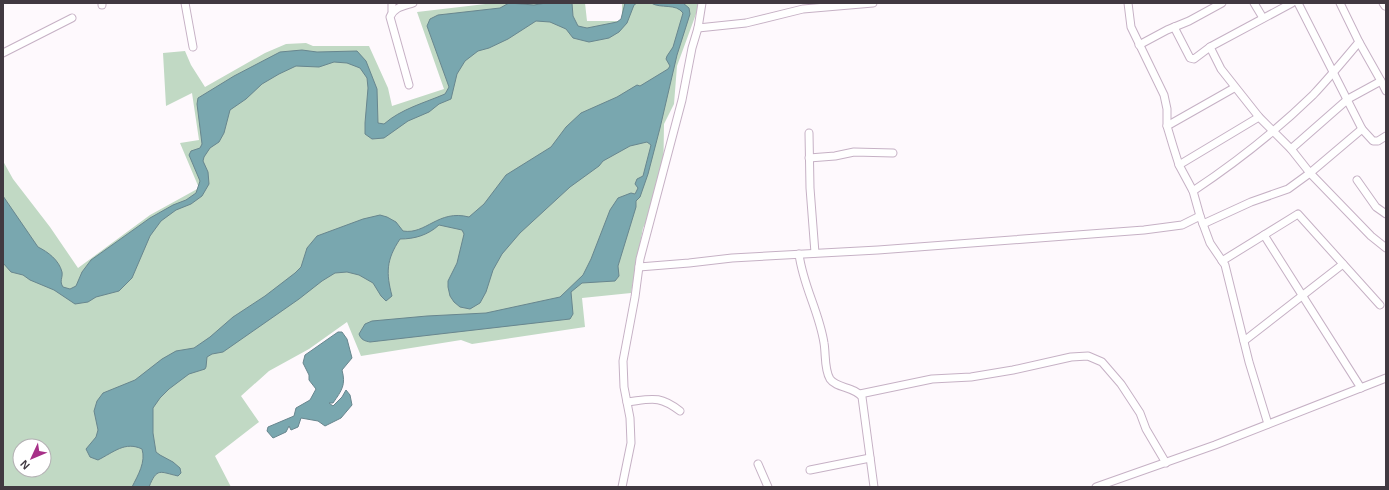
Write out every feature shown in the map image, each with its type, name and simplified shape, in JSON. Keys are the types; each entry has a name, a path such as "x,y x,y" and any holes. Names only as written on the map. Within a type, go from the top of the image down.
{"street":[{"path":"185,3 193,47"},
{"path":"392,3 390,17 409,85"},
{"path":"392,11 413,3"},
{"path":"622,487 631,443 630,418 624,387 623,361 635,297 639,266 682,100 702,3"},
{"path":"698,28 746,23 803,9 873,3"},
{"path":"1128,3 1131,27 1164,95 1167,109 1167,126 1179,165 1193,192 1210,243 1225,265 1249,362 1268,424"},
{"path":"1139,45 1174,27 1190,21 1221,3"},
{"path":"1254,3 1263,18"},
{"path":"1174,27 1190,58 1194,59 1210,47 1292,3"},
{"path":"1298,3 1333,73 1348,98 1362,129 1373,141 1378,141 1386,136"},
{"path":"1340,3 1359,42 1386,91"},
{"path":"3,53 72,18"},
{"path":"1193,192 1233,164 1313,95 1359,42"},
{"path":"1210,47 1221,69 1234,88 1259,117 1372,236 1386,247"},
{"path":"1291,149 1348,98 1380,81"},
{"path":"1167,126 1234,88"},
{"path":"1179,165 1259,117"},
{"path":"1203,224 1251,202 1288,189 1362,129"},
{"path":"809,133 809,158 815,253"},
{"path":"809,158 835,156 854,152 892,153"},
{"path":"1357,180 1376,207 1386,214"},
{"path":"1222,261 1298,214 1380,305"},
{"path":"639,266 689,263 732,258 878,250 1144,230 1182,224 1194,220 1200,216"},
{"path":"1264,236 1361,388"},
{"path":"799,254 800,264 808,292 818,318 824,342 827,371 833,382 860,394 932,379 971,377 1013,370 1071,357 1088,356 1102,362 1121,384 1140,414 1146,429 1166,463"},
{"path":"1244,341 1343,264"},
{"path":"1096,487 1166,463 1386,378"},
{"path":"860,394 864,404 874,487"},
{"path":"627,402 658,399 666,401 680,411"},
{"path":"810,470 870,458"},
{"path":"758,464 768,487"}],"green space":[{"path":"494,3 585,3 587,21 622,21 622,3 700,3 677,66 674,104 664,124 663,189 643,228 631,293 582,298 585,327 472,344 461,340 361,356 347,322 309,349 269,371 241,396 259,422 215,456 231,487 3,487 3,161 13,179 50,227 78,268 150,215 199,188 180,143 199,140 192,93 166,106 163,53 185,51 191,65 205,87 265,53 286,44 306,43 313,46 369,46 388,88 392,106 444,89 417,12"}],"water":[{"path":"509,3 534,5 546,3 572,3 573,16 578,26 587,28 617,22 621,19 625,3 637,3 634,5 627,23 619,32 609,38 589,42 573,38 566,29 550,22 536,21 508,39 489,48 478,51 465,61 457,74 451,99 439,104 429,112 408,121 384,138 372,139 365,134 368,88 367,78 360,68 347,63 334,62 319,67 296,66 262,84 246,99 230,110 224,133 219,142 210,148 204,157 203,161 208,172 209,184 202,196 191,204 176,210 161,221 150,236 132,278 119,291 96,297 88,302 75,304 54,290 30,280 23,275 11,272 3,263 3,196 38,247 56,260 61,268 61,283 63,287 70,289 76,286 82,272 91,260 150,218 173,205 186,200 196,193 200,181 189,155 191,151 200,148 202,144 197,104 198,98 234,76 280,52 302,50 317,52 357,51 366,61 377,89 378,123 384,124 405,110 445,94 449,87 427,26 430,19 438,15 500,8"},
{"path":"651,3 683,3 689,8 690,14 677,55 648,174 640,197 636,201 636,207 618,266 619,276 615,281 582,283 571,292 573,314 570,319 370,342 363,340 359,334 365,324 372,321 486,313 560,297 583,275 591,259 610,210 618,198 631,193 635,194 638,188 635,184 637,179 643,176 651,145 647,142 630,146 603,161 599,166 570,187 520,233 502,254 493,270 486,292 480,303 470,309 460,307 454,302 450,296 448,287 448,281 457,263 464,234 462,230 439,225 421,236 400,239 392,254 388,267 392,296 386,301 373,283 359,275 347,272 335,273 223,352 212,354 207,357 205,369 189,374 169,389 153,408 153,433 156,452 180,468 181,473 178,476 160,472 154,476 149,487 132,487 142,464 142,449 130,446 120,448 98,460 90,457 86,449 96,437 98,430 94,411 97,401 103,393 135,380 162,359 176,351 194,348 210,337 233,317 265,296 295,273 301,267 307,248 317,236 363,219 380,215 396,222 403,231 419,229 449,216 458,215 469,217 484,204 506,175 551,147 566,127 581,113 617,97 637,85 640,86 668,69 670,66 666,59 673,47 683,13 676,8 659,6"},
{"path":"338,332 342,332 347,339 352,358 342,370 344,380 341,391 333,403 329,403 333,406 342,397 346,390 350,395 352,405 341,418 325,426 318,421 301,418 298,427 291,430 289,426 286,432 273,438 267,431 268,427 294,416 296,408 310,400 316,389 309,380 309,375 303,363 305,355"}]}
